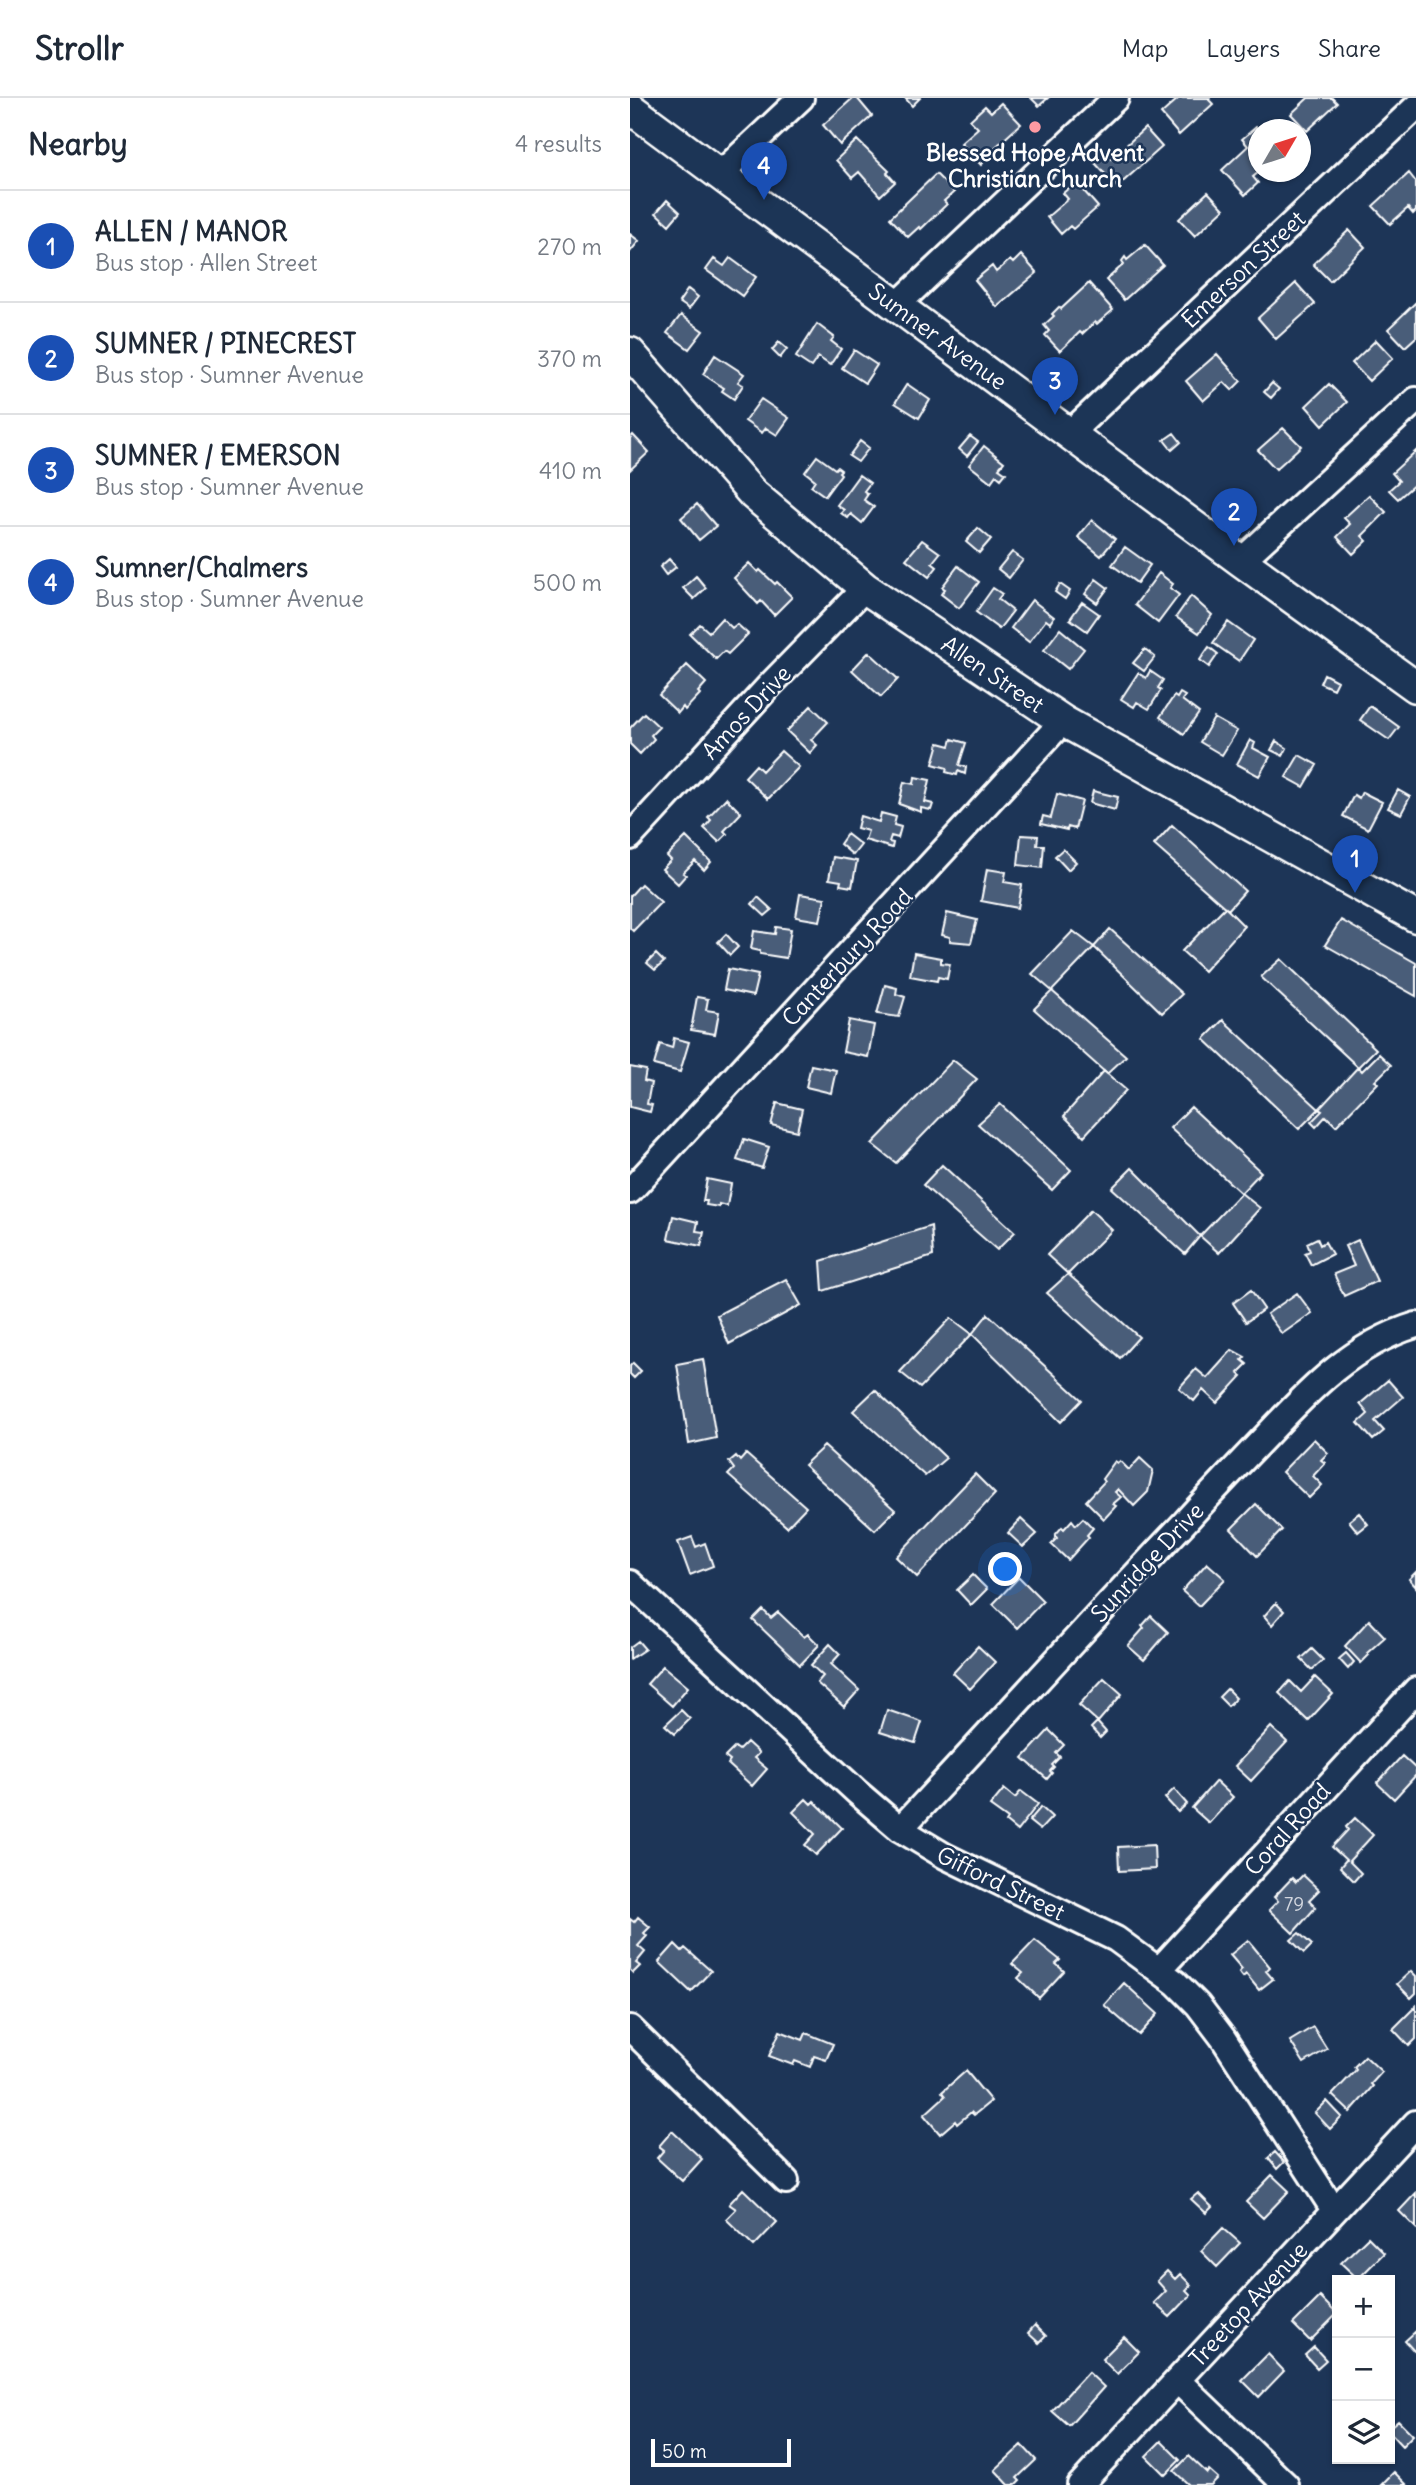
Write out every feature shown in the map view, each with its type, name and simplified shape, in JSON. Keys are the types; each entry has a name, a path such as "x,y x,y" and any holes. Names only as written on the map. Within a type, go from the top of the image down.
{"main road":[{"name":"Sumner Avenue","path":"630,108 1241,561 1416,687"},
{"name":"Allen Street","path":"632,360 753,494 865,588 1063,721 1416,917"}],"street":[{"path":"719,175 801,98"},
{"path":"897,305 1116,98"},
{"name":"Emerson Street","path":"1070,433 1416,107"},
{"path":"1241,561 1416,400"},
{"name":"Amos Drive","path":"630,837 770,685 865,588"},
{"name":"Canterbury Road","path":"630,1191 1063,721"},
{"name":"Sunridge Drive","path":"900,1829 1128,1581 1296,1404 1356,1353 1386,1336 1416,1325"},
{"name":"Gifford Street","path":"630,1583 900,1829 945,1856 1116,1939 1160,1969 1198,2006 1223,2038 1334,2210"},
{"name":"Coral Road","path":"1160,1969 1416,1690"},
{"path":"630,2028 786,2181"},
{"name":"Treetop Avenue","path":"1080,2485 1416,2123"},
{"path":"1178,2381 1286,2485"}],"building":[{"path":"853,98 857,98 872,116 840,145 823,125"},
{"path":"905,98 920,98 912,106"},
{"path":"1031,98 1048,98 1039,106"},
{"path":"1179,98 1210,98 1213,104 1179,135 1161,114"},
{"path":"1308,98 1332,98 1337,103 1311,127 1311,119 1296,119 1291,114"},
{"path":"1001,103 1021,124 990,152 992,154 981,165 961,143 978,128 970,120 985,106 991,112"},
{"path":"1145,128 1162,147 1117,187 1095,163 1106,154 1111,159"},
{"path":"1248,134 1248,146 1242,139"},
{"path":"857,140 889,171 887,173 895,182 880,196 859,172 852,178 836,160"},
{"path":"1248,146 1248,182 1258,183 1245,195 1222,170"},
{"path":"1409,173 1416,182 1416,211 1413,214 1408,208 1390,224 1373,206"},
{"path":"936,174 954,192 944,201 947,204 921,229 919,227 908,237 890,218"},
{"path":"1076,182 1098,207 1073,229 1070,226 1061,234 1047,217 1068,199 1063,193"},
{"path":"1208,192 1224,209 1195,236 1179,219"},
{"path":"667,200 680,212 669,225 656,213"},
{"path":"1349,230 1365,247 1330,281 1313,264"},
{"path":"630,234 639,241 630,252"},
{"path":"1145,245 1163,265 1124,300 1106,280 1124,264 1122,261 1125,257 1127,260"},
{"path":"1021,255 1037,273 997,307 975,280 992,266 996,272 1010,260 1013,263"},
{"path":"730,258 756,277 742,296 706,270 714,259 724,266"},
{"path":"1089,283 1113,310 1082,334 1080,332 1060,351 1045,335 1049,331 1044,325 1059,307 1061,309"},
{"path":"1296,283 1315,304 1276,339 1258,318"},
{"path":"688,289 698,297 689,309 679,302"},
{"path":"1416,302 1416,337 1405,347 1388,329"},
{"path":"681,315 703,331 689,349 667,333"},
{"path":"817,324 834,337 831,341 841,349 830,365 818,357 811,367 796,357"},
{"path":"1376,340 1393,358 1369,381 1352,363"},
{"path":"779,342 787,349 780,358 772,350"},
{"path":"854,350 877,365 865,383 842,368"},
{"path":"1217,354 1241,381 1232,390 1224,382 1203,401 1186,381"},
{"path":"715,355 744,374 738,382 743,385 734,399 722,391 724,388 703,374"},
{"path":"1272,383 1279,389 1271,398 1264,392"},
{"path":"907,384 930,400 919,418 895,403"},
{"path":"1329,384 1347,402 1323,425 1306,406"},
{"path":"761,399 789,418 777,435 766,428 762,433 745,421"},
{"path":"1283,428 1301,446 1276,469 1258,450"},
{"path":"1174,433 1181,442 1172,450 1164,440"},
{"path":"633,435 649,452 630,470 630,438"},
{"path":"970,436 978,442 967,456 959,449"},
{"path":"860,441 869,448 858,462 849,456"},
{"path":"984,446 1004,462 999,468 1006,473 1001,479 996,475 991,482 969,465"},
{"path":"1416,451 1416,483 1398,499 1389,490 1399,481 1392,473"},
{"path":"817,456 835,469 837,467 841,470 825,496 811,486 815,480 805,472"},
{"path":"859,475 870,483 864,491 868,494 864,500 874,507 862,523 851,514 848,518 841,513 844,510 837,505"},
{"path":"1369,495 1386,512 1362,536 1367,541 1353,554 1337,537 1350,524 1344,518"},
{"path":"697,504 716,526 699,540 681,518"},
{"path":"1092,520 1115,539 1101,556 1078,537"},
{"path":"978,528 991,539 979,553 966,542"},
{"path":"922,540 940,553 932,563 937,567 929,577 906,559"},
{"path":"1125,547 1150,565 1137,583 1112,565"},
{"path":"1012,552 1023,560 1009,578 998,569"},
{"path":"669,559 676,567 666,575 660,567"},
{"path":"749,563 775,584 777,582 792,597 774,615 761,601 758,604 734,578"},
{"path":"958,566 979,582 959,608 941,594 945,589 942,587"},
{"path":"1159,573 1173,584 1170,588 1179,595 1158,623 1135,605"},
{"path":"696,576 706,588 694,599 683,588"},
{"path":"1096,579 1108,588 1097,603 1085,594"},
{"path":"1060,584 1070,591 1065,599 1055,592"},
{"path":"993,588 1002,594 998,599 1013,611 999,629 976,612"},
{"path":"1191,596 1212,615 1199,633 1176,617"},
{"path":"1032,600 1054,617 1050,623 1046,620 1029,642 1011,628"},
{"path":"1082,602 1099,614 1087,631 1070,619"},
{"path":"722,618 732,628 737,624 748,634 728,654 724,651 716,659 690,634 700,624 709,632"},
{"path":"1228,622 1253,640 1239,661 1213,643"},
{"path":"1060,629 1084,649 1068,669 1044,650"},
{"path":"1209,647 1218,654 1209,667 1200,660"},
{"path":"1145,649 1155,657 1144,671 1133,663"},
{"path":"869,652 898,679 881,697 852,670"},
{"path":"687,665 706,683 698,692 700,694 685,710 683,707 678,713 659,695"},
{"path":"1150,671 1163,680 1158,688 1161,690 1149,709 1137,702 1134,707 1121,699 1138,673 1146,678"},
{"path":"1324,674 1337,681 1333,689 1320,683"},
{"path":"1180,693 1185,696 1182,700 1199,713 1184,734 1160,717 1174,696 1177,698"},
{"path":"811,706 828,722 811,740 817,745 810,753 787,731"},
{"path":"1370,706 1399,727 1389,740 1360,720"},
{"path":"644,713 659,727 651,735 654,739 640,754 630,744 630,728"},
{"path":"1214,718 1237,731 1222,755 1200,742"},
{"path":"952,739 966,743 959,765 966,767 965,774 958,771 957,775 946,772 947,768 933,764 939,743 950,746"},
{"path":"1250,740 1255,743 1253,748 1270,757 1259,776 1237,764"},
{"path":"1276,741 1287,748 1283,756 1271,750"},
{"path":"781,751 799,767 768,799 745,777 756,765 762,771"},
{"path":"1299,755 1317,765 1304,787 1286,777"},
{"path":"915,777 930,780 925,802 933,804 931,810 921,808 921,812 899,804 904,782 914,784"},
{"path":"1398,790 1410,797 1401,814 1388,808"},
{"path":"1093,791 1118,797 1115,810 1090,803"},
{"path":"1362,792 1382,802 1368,829 1343,816 1354,795 1359,798"},
{"path":"1057,794 1082,801 1075,829 1068,827 1067,830 1041,824 1043,816 1051,818"},
{"path":"726,798 741,813 724,831 727,834 719,842 704,828 711,820 708,817"},
{"path":"881,813 896,817 894,825 901,827 898,838 891,836 889,842 893,843 892,848 865,840 868,831 857,828 860,816 879,822"},
{"path":"1172,825 1245,891 1228,910 1154,845"},
{"path":"847,834 861,845 853,855 840,844"},
{"path":"1021,835 1038,836 1037,845 1044,845 1042,868 1018,865"},
{"path":"686,837 711,862 704,870 695,861 683,873 686,875 678,884 662,869 671,860 667,856"},
{"path":"1063,849 1076,862 1068,870 1055,856"},
{"path":"833,857 857,861 852,887 829,879"},
{"path":"987,869 1006,872 1004,882 1022,885 1018,908 981,901"},
{"path":"641,884 661,902 633,931 630,928 630,896"},
{"path":"800,894 825,898 820,921 796,917"},
{"path":"758,897 772,910 765,916 752,904"},
{"path":"1225,907 1244,926 1204,971 1182,951"},
{"path":"947,913 977,920 971,943 950,941 950,937 942,935"},
{"path":"1341,920 1416,963 1416,996 1325,945"},
{"path":"776,927 791,929 786,958 760,954 760,951 751,949 754,931 775,934"},
{"path":"1110,929 1182,994 1162,1013 1094,947"},
{"path":"1073,931 1094,947 1052,991 1032,974"},
{"path":"726,934 738,947 730,955 718,942"},
{"path":"914,953 941,958 941,963 950,964 947,979 938,977 937,981 910,976"},
{"path":"656,954 664,962 655,970 647,963"},
{"path":"1281,959 1376,1049 1358,1067 1261,977"},
{"path":"728,969 758,975 753,996 724,990"},
{"path":"885,985 897,988 896,994 905,997 899,1017 877,1014"},
{"path":"1052,991 1126,1056 1107,1074 1034,1009"},
{"path":"697,997 708,999 706,1010 719,1012 715,1034 691,1030"},
{"path":"849,1020 874,1025 868,1057 843,1052"},
{"path":"1223,1020 1319,1109 1299,1129 1204,1039"},
{"path":"674,1038 689,1042 680,1072 654,1065 660,1044 672,1048"},
{"path":"1379,1054 1391,1065 1375,1081 1378,1083 1336,1126 1326,1116 1316,1127 1311,1122 1322,1111 1319,1109 1358,1067 1362,1071"},
{"path":"953,1060 977,1079 896,1163 872,1144"},
{"path":"811,1065 836,1070 831,1093 806,1087"},
{"path":"630,1067 646,1070 644,1081 651,1083 647,1104 652,1105 650,1112 630,1107"},
{"path":"1104,1071 1126,1090 1084,1136 1064,1116"},
{"path":"777,1103 802,1109 797,1131 771,1125"},
{"path":"1000,1104 1071,1170 1052,1190 978,1124"},
{"path":"1191,1107 1261,1172 1241,1193 1170,1128"},
{"path":"744,1139 769,1147 762,1168 737,1160"},
{"path":"942,1165 1015,1232 997,1250 923,1185"},
{"path":"1132,1168 1200,1236 1185,1254 1112,1188"},
{"path":"707,1179 731,1184 727,1206 706,1205 707,1201 703,1201"},
{"path":"1241,1193 1260,1208 1219,1253 1200,1236"},
{"path":"1091,1210 1112,1230 1068,1274 1047,1255"},
{"path":"673,1216 698,1222 696,1231 704,1232 701,1246 668,1239"},
{"path":"931,1226 933,1256 823,1291 821,1261"},
{"path":"1317,1238 1320,1245 1325,1242 1332,1254 1311,1265 1305,1253 1310,1251 1307,1243"},
{"path":"1358,1240 1377,1281 1344,1296 1334,1274 1354,1266 1345,1246"},
{"path":"1068,1274 1139,1337 1120,1358 1047,1293"},
{"path":"786,1279 801,1305 729,1344 717,1315"},
{"path":"1251,1290 1264,1309 1246,1322 1233,1303"},
{"path":"1297,1293 1312,1313 1282,1334 1267,1314"},
{"path":"988,1314 1082,1400 1061,1422 972,1334"},
{"path":"951,1318 972,1334 920,1388 900,1372"},
{"path":"1232,1350 1245,1357 1242,1360 1247,1364 1238,1373 1242,1376 1217,1403 1203,1390 1194,1401 1179,1388 1196,1369 1207,1378"},
{"path":"703,1359 716,1438 689,1444 677,1364"},
{"path":"633,1363 641,1371 634,1378 630,1374 630,1366"},
{"path":"1388,1380 1403,1397 1375,1421 1384,1431 1373,1440 1358,1423 1368,1414 1360,1404"},
{"path":"875,1390 946,1458 925,1476 853,1411"},
{"path":"1314,1439 1328,1453 1321,1460 1325,1463 1313,1476 1322,1485 1309,1498 1282,1472"},
{"path":"824,1446 895,1510 875,1530 804,1465"},
{"path":"746,1454 806,1507 787,1527 728,1475 734,1469 729,1462 736,1456 740,1461"},
{"path":"1140,1458 1153,1470 1148,1492 1134,1506 1118,1489 1115,1492 1121,1497 1104,1519 1086,1501 1104,1482 1102,1479 1115,1461 1120,1461 1129,1470"},
{"path":"975,1474 995,1494 917,1577 896,1557"},
{"path":"1256,1504 1282,1530 1257,1556 1231,1529"},
{"path":"1359,1513 1368,1524 1358,1532 1349,1521"},
{"path":"1083,1518 1093,1528 1087,1535 1089,1537 1068,1560 1051,1544 1062,1527 1064,1529 1072,1520 1076,1525"},
{"path":"1021,1519 1037,1534 1023,1547 1008,1533"},
{"path":"692,1537 696,1547 705,1543 713,1566 690,1575 678,1542"},
{"path":"1207,1563 1225,1579 1199,1606 1182,1591"},
{"path":"1416,1572 1416,1587 1409,1579"},
{"path":"973,1575 987,1589 971,1605 957,1590"},
{"path":"1019,1577 1043,1601 1017,1628 993,1604"},
{"path":"1276,1603 1284,1611 1272,1625 1264,1616"},
{"path":"763,1610 771,1618 778,1612 804,1637 808,1634 819,1645 800,1665 753,1620"},
{"path":"1151,1616 1168,1632 1144,1660 1128,1646"},
{"path":"1369,1620 1385,1637 1367,1653 1369,1655 1361,1663 1345,1646"},
{"path":"638,1641 645,1649 630,1659 630,1647"},
{"path":"830,1644 840,1654 831,1664 859,1690 844,1707 817,1683 823,1676 811,1665"},
{"path":"978,1646 995,1662 970,1689 953,1673"},
{"path":"1312,1649 1323,1660 1312,1670 1301,1659"},
{"path":"1346,1653 1354,1662 1348,1669 1339,1659"},
{"path":"663,1666 688,1687 672,1706 647,1684"},
{"path":"1315,1677 1333,1694 1308,1721 1279,1693 1290,1681 1301,1692"},
{"path":"1104,1678 1122,1694 1098,1722 1079,1705"},
{"path":"1227,1689 1236,1698 1228,1706 1219,1697"},
{"path":"681,1710 690,1719 675,1734 665,1725"},
{"path":"887,1710 922,1722 915,1743 880,1732"},
{"path":"1097,1722 1106,1732 1100,1738 1091,1728"},
{"path":"1271,1727 1287,1742 1251,1781 1235,1766"},
{"path":"1049,1730 1064,1745 1056,1753 1060,1757 1052,1765 1052,1773 1047,1779 1023,1758"},
{"path":"747,1742 759,1753 754,1758 767,1769 752,1786 728,1764 730,1761 725,1757 735,1747 739,1750"},
{"path":"1402,1756 1416,1769 1416,1775 1394,1799 1377,1783"},
{"path":"1216,1781 1233,1797 1209,1823 1192,1808"},
{"path":"1004,1789 1015,1798 1021,1791 1038,1804 1017,1831 1006,1822 1008,1819 990,1806"},
{"path":"1174,1789 1187,1804 1178,1812 1165,1798"},
{"path":"806,1799 811,1804 814,1801 842,1828 816,1855 805,1845 815,1834 793,1812"},
{"path":"1041,1807 1052,1817 1040,1830 1029,1821"},
{"path":"1355,1818 1373,1835 1349,1861 1361,1873 1354,1881 1340,1867 1346,1860 1332,1847"},
{"path":"1154,1845 1155,1869 1119,1871 1118,1847"},
{"path":"1303,1875 1319,1890 1309,1900 1316,1907 1293,1933 1269,1910 1278,1901 1274,1897 1292,1878 1296,1882"},
{"path":"638,1917 650,1927 644,1933 647,1936 638,1946 645,1952 636,1963 640,1966 633,1973 630,1970 630,1919 634,1922"},
{"path":"1299,1933 1312,1945 1304,1953 1291,1940"},
{"path":"1035,1940 1060,1960 1056,1964 1064,1971 1039,1998 1018,1978 1023,1973 1012,1964"},
{"path":"1248,1940 1270,1967 1266,1971 1273,1979 1259,1990 1246,1974 1243,1977 1239,1972 1242,1969 1230,1955"},
{"path":"675,1944 682,1951 685,1948 711,1971 691,1992 659,1962"},
{"path":"1411,1971 1416,1976 1416,1993 1411,1998 1397,1984"},
{"path":"1124,1983 1158,2014 1139,2035 1104,2005"},
{"path":"1416,2006 1416,2039 1409,2046 1393,2029"},
{"path":"1313,2027 1327,2049 1304,2063 1290,2041"},
{"path":"780,2031 803,2040 806,2033 833,2044 826,2060 814,2056 810,2067 795,2061 793,2065 769,2056"},
{"path":"1365,2056 1382,2072 1350,2112 1332,2095 1356,2070 1354,2067"},
{"path":"966,2071 991,2101 974,2115 971,2112 957,2124 955,2121 940,2134 924,2115 945,2096 942,2092"},
{"path":"1327,2101 1342,2117 1330,2129 1315,2113"},
{"path":"672,2131 702,2159 682,2181 657,2158 664,2150 659,2146"},
{"path":"1275,2152 1284,2162 1277,2169 1268,2158"},
{"path":"1272,2175 1289,2191 1263,2218 1246,2202"},
{"path":"743,2189 777,2222 754,2246 726,2219 736,2209 729,2204"},
{"path":"1198,2193 1212,2207 1206,2213 1191,2199"},
{"path":"1416,2193 1416,2228 1399,2211"},
{"path":"1223,2228 1240,2243 1217,2267 1201,2251"},
{"path":"1368,2237 1384,2253 1362,2275 1354,2275 1341,2263"},
{"path":"1167,2271 1175,2279 1180,2274 1191,2285 1186,2290 1191,2295 1170,2317 1154,2303 1166,2291 1157,2281"},
{"path":"1320,2297 1332,2309 1332,2319 1310,2341 1293,2324"},
{"path":"1035,2325 1046,2336 1039,2343 1028,2333"},
{"path":"1416,2331 1416,2350 1414,2351 1405,2341"},
{"path":"1124,2337 1139,2352 1117,2374 1102,2359"},
{"path":"1314,2347 1326,2360 1317,2368 1305,2355"},
{"path":"1268,2354 1284,2371 1259,2397 1242,2380"},
{"path":"1088,2372 1104,2387 1069,2426 1052,2411"},
{"path":"1398,2420 1413,2435 1402,2446 1395,2438 1395,2423"},
{"path":"1161,2441 1180,2460 1165,2475 1146,2456"},
{"path":"1022,2445 1036,2460 1017,2478 1020,2481 1016,2485 1009,2485 995,2470"},
{"path":"1189,2456 1207,2473 1209,2470 1218,2478 1211,2485 1189,2485 1174,2471"},
{"path":"1394,2472 1407,2485 1381,2485"}],"place":[{"name":"Blessed Hope Advent Christian Church","path":"1035,127"},
{"name":"Sumner/Chalmers","path":"764,200"},
{"name":"SUMNER / EMERSON","path":"1055,415"},
{"name":"SUMNER / PINECREST","path":"1234,546"},
{"name":"ALLEN / MANOR","path":"1355,893"}]}
